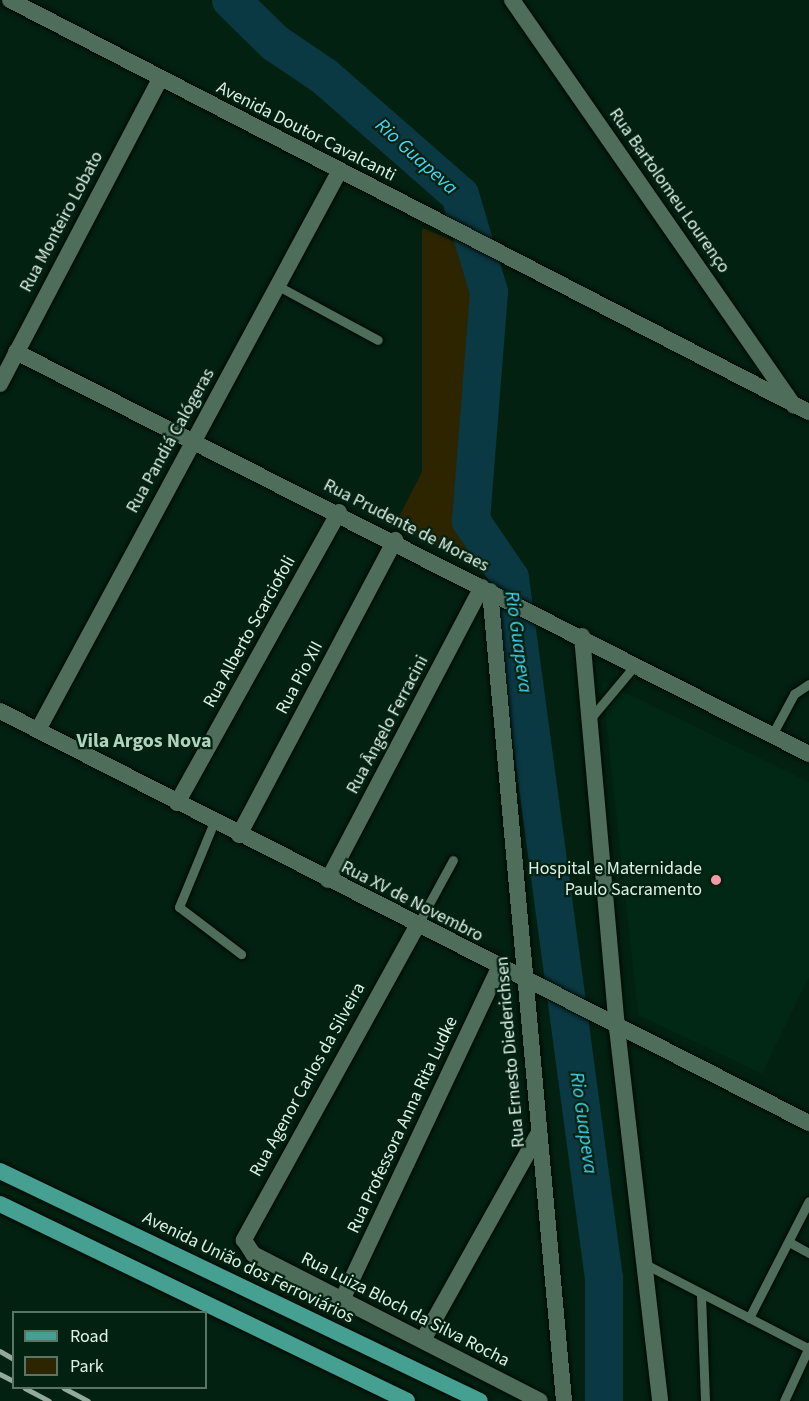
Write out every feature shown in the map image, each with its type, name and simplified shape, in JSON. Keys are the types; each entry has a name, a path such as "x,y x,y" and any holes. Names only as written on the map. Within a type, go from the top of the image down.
{"main road":[{"name":"Avenida União dos Ferroviários","path":"0,1171 480,1401"},
{"path":"0,1204 407,1401"}],"street":[{"name":"Avenida Doutor Cavalcanti","path":"10,0 339,172 802,409"},
{"name":"Rua Bartolomeu Lourenço","path":"512,0 802,409"},
{"name":"Rua Monteiro Lobato","path":"0,384 160,79"},
{"name":"Rua Pandiá Calógeras","path":"38,730 192,440 280,287 339,172"},
{"name":"Rua Prudente de Moraes","path":"16,352 395,540 809,754"},
{"name":"Rua Alberto Scarciofoli","path":"177,803 339,512"},
{"name":"Rua Pio XII","path":"239,835 395,540"},
{"name":"Rua Ângelo Ferracini","path":"328,880 486,589"},
{"name":"Rua Ernesto Diederichsen","path":"486,589 564,1401"},
{"path":"582,636 617,1028 660,1401"},
{"name":"Rua XV de Novembro","path":"0,711 599,1019 809,1123"},
{"name":"Rua Agenor Carlos da Silveira","path":"253,1254 243,1240 246,1230 417,926"},
{"name":"Rua Professora Anna Rita Ludke","path":"342,1300 499,968"},
{"path":"423,1340 537,1136"},
{"name":"Rua Luiza Bloch da Silva Rocha","path":"253,1254 540,1401"}],"lane":[{"path":"280,287 378,340"},
{"path":"589,720 636,664"},
{"path":"772,735 794,694 809,684"},
{"path":"214,822 180,907 241,954"},
{"path":"417,926 453,860"},
{"path":"749,1318 809,1201"},
{"path":"789,1242 809,1253"},
{"path":"645,1264 700,1296 809,1348 783,1401"},
{"path":"700,1296 705,1401"}],"shaded area":[{"name":"Hospital e Maternidade Paulo Sacramento","path":"602,681 809,782 809,977 762,1074 638,1015"}],"green space":[{"path":"422,228 463,245 474,311 462,453 463,530 498,576 394,526 422,472"}],"waterway":[{"name":"Rio Guapeva","path":"231,0 275,43 324,76 460,195 489,292 471,521 510,578 604,1279 604,1401"}],"railway":[{"path":"0,1351 12,1358"},
{"path":"0,1374 12,1380"},
{"path":"27,1389 49,1401"},
{"path":"66,1389 88,1401"}],"place":[{"name":"Hospital e Maternidade Paulo Sacramento","path":"716,880"}],"district":[{"name":"Vila Argos Nova","path":"144,741"}]}
